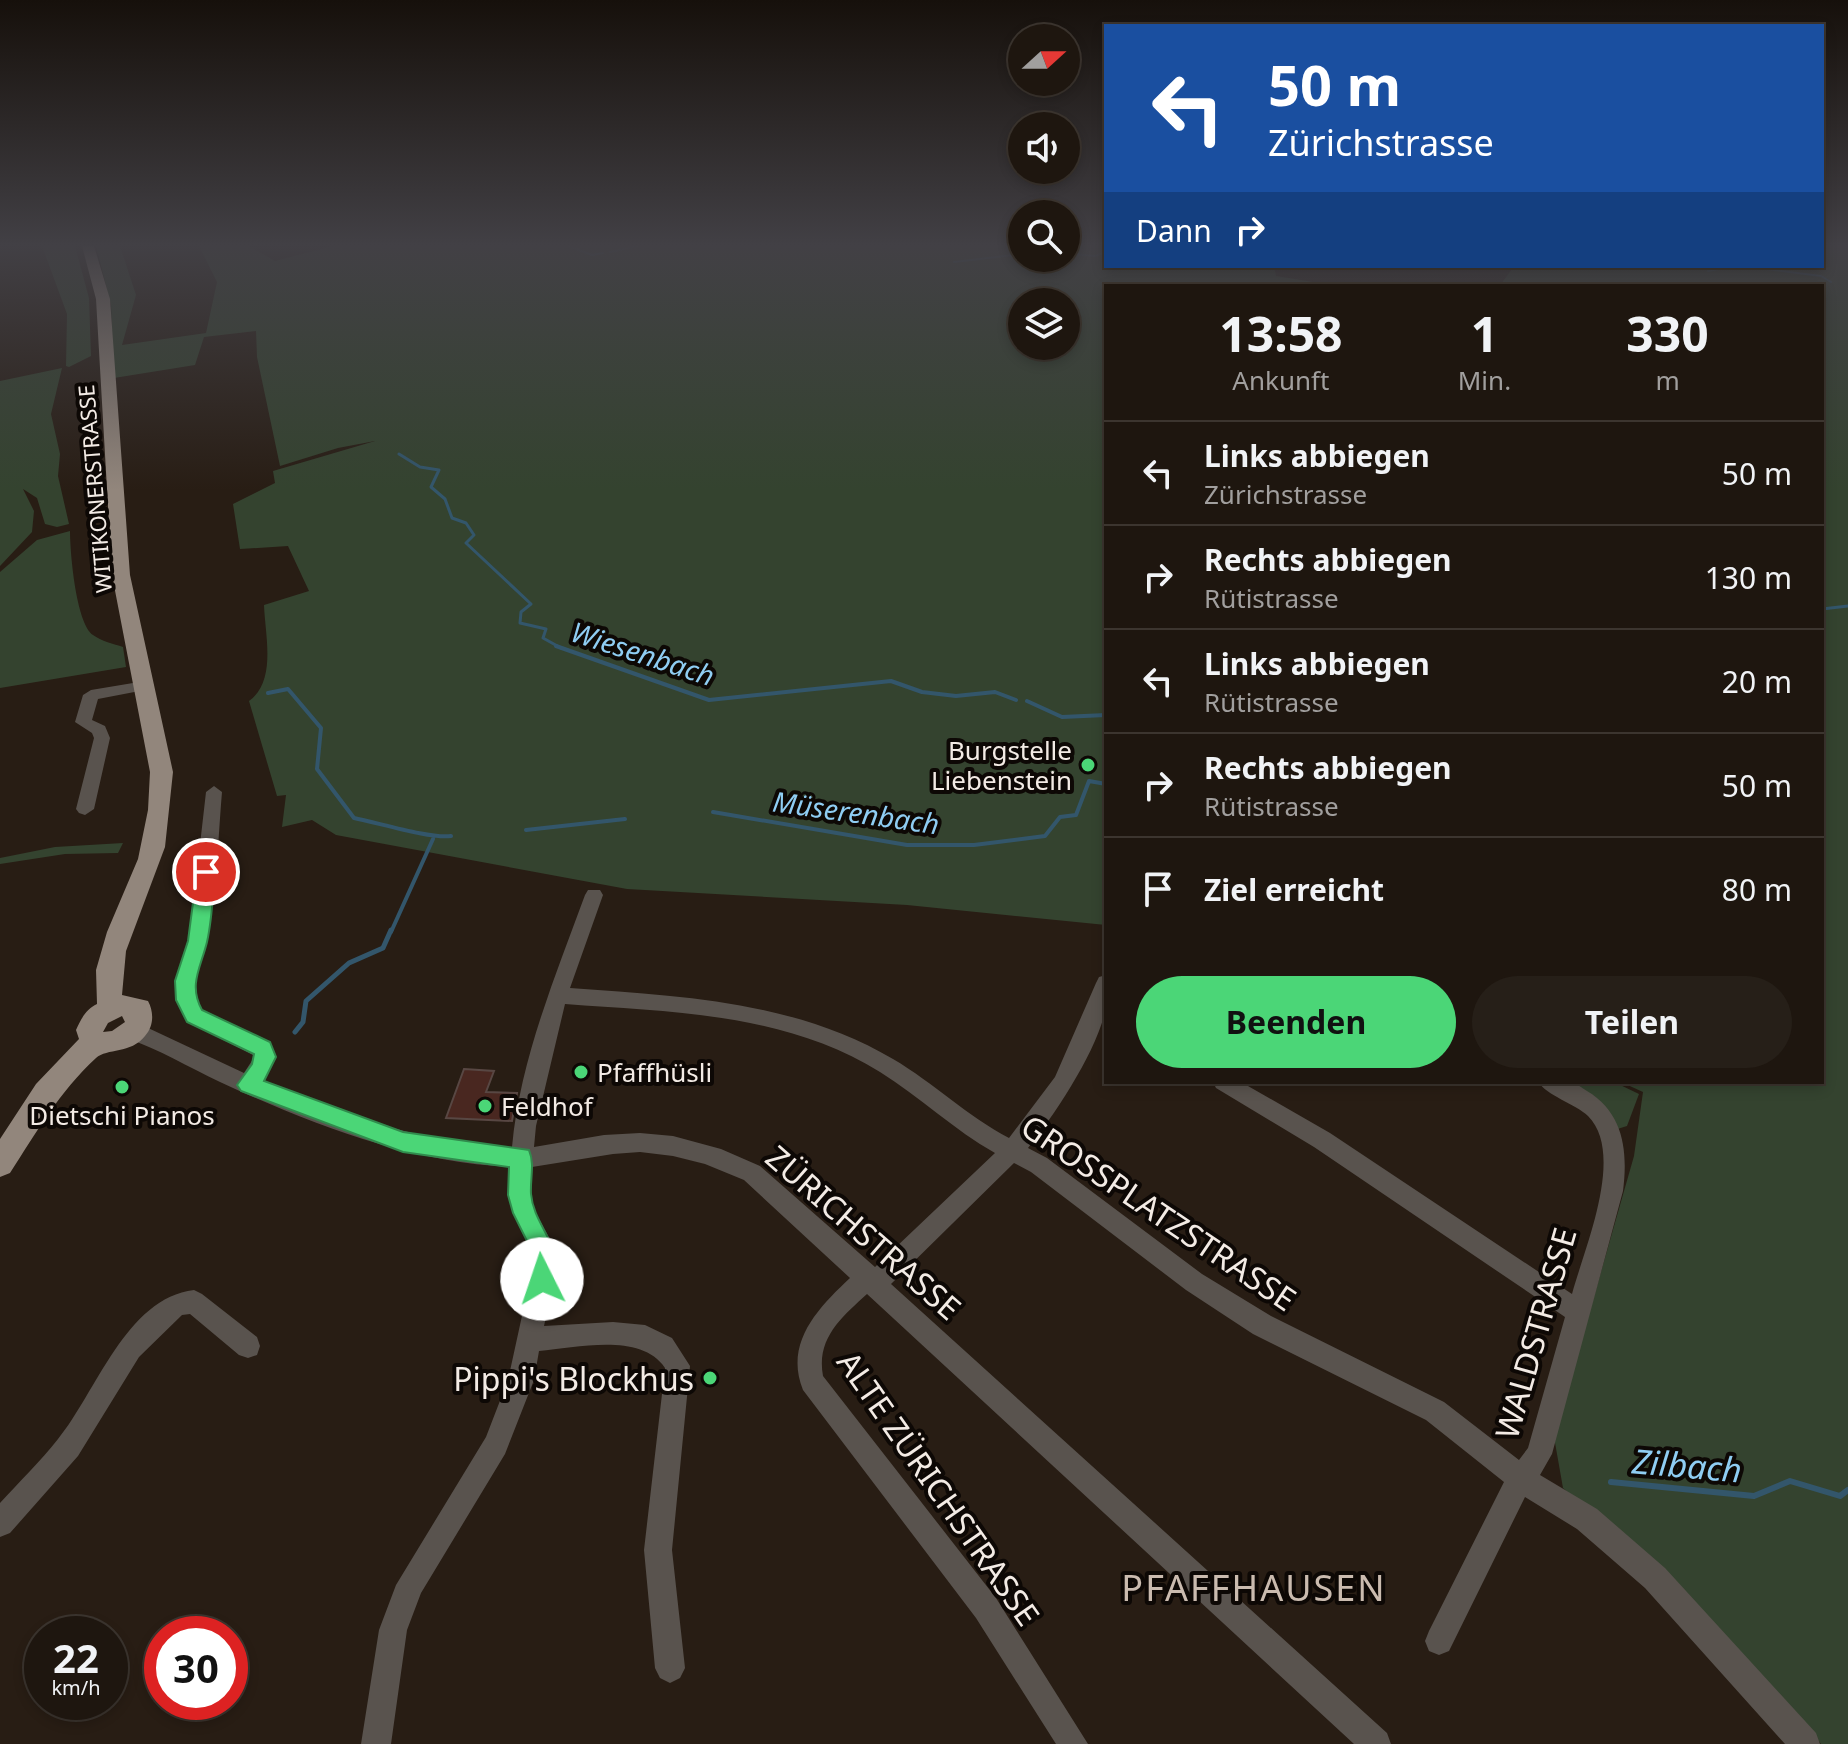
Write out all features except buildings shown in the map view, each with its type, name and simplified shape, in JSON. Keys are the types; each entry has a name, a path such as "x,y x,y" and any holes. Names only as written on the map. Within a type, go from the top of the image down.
{"main road":[{"name":"WITIKONERSTRASSE","path":"105,327 121,575 154,727 163,789 150,859 112,957 106,991 111,1007"},
{"path":"0,1164 46,1093 94,1042 112,1043 133,1032 141,1019 139,1009 128,1004 111,1007 90,1025 89,1035 94,1042"}],"street":[{"path":"85,809 102,738 99,730 83,722 91,695 145,686"},
{"path":"214,792 198,941 185,981 186,1000 195,1016 262,1049 266,1057 248,1085"},
{"path":"376,1744 393,1630 410,1585 500,1437 517,1393 544,1270 543,1248 524,1213 519,1195 521,1158 540,1053 557,995 594,895"},
{"name":"ALTE ZÜRICHSTRASSE","path":"1073,1744 986,1608 812,1381 807,1354 816,1329 951,1212 1011,1148 1061,1083 1098,1023 1104,993"},
{"name":"GROSSPLATZSTRASSE","path":"557,995 691,1005 792,1024 886,1065 983,1135 1011,1148 1194,1282 1262,1325 1435,1411 1521,1479 1587,1519 1655,1578 1805,1744"},
{"name":"ZÜRICHSTRASSE","path":"133,1032 169,1042 202,1064 248,1085 403,1142 473,1154 521,1158 625,1142 676,1146 708,1154 752,1173 1376,1744"},
{"path":"1226,1084 1322,1140 1578,1312"},
{"name":"WALDSTRASSE","path":"1439,1641 1521,1479 1539,1454 1612,1191 1617,1149 1603,1118 1565,1085"},
{"path":"0,1523 69,1447 130,1348 176,1304 194,1302 248,1346"},
{"path":"530,1339 638,1336 658,1342 671,1353 678,1366 658,1550 670,1668"}],"green space":[{"path":"67,327 90,327 91,356 66,366"},
{"path":"112,327 127,327 122,345 206,333 207,327 1008,327 1008,360 1080,360 1080,327 1104,327 1104,925 907,905 627,889 336,835 312,820 282,827 286,795 277,796 249,701 258,692 266,670 264,605 309,591 288,546 240,549 233,504 275,483 273,471 375,441 338,448 280,466 257,357 256,331 204,337 195,365 114,378"},
{"path":"1824,327 1848,327 1848,1744 1821,1744 1797,1713 1703,1616 1563,1488 1554,1437 1634,1156 1643,1092 1625,1084 1824,1084"},
{"path":"62,368 51,414 60,454 58,476 69,524 57,527 45,524 37,498 23,489 34,511 32,532 0,566 0,381"},
{"path":"70,531 75,586 82,617 93,635 123,647 126,667 0,688 0,572 37,540"},
{"path":"123,843 118,853 65,854 0,864 0,858 55,847"},
{"path":"1552,1084 1618,1084 1639,1094 1627,1126 1611,1131"}],"waterway":[{"name":"Wiesenbach","path":"399,454 420,467 439,470 431,487 445,499 452,518 466,523 474,535 466,543 531,604 521,612 520,623 546,629 543,638 560,647"},
{"path":"1824,609 1848,606"},
{"name":"Wiesenbach","path":"556,646 560,647"},
{"name":"Wiesenbach","path":"560,647 709,700 891,681 922,692 956,696 995,692 1016,700"},
{"name":"Müserenbach","path":"268,693 288,689 321,728 317,769 354,818 418,833 451,836"},
{"name":"Wiesenbach","path":"1027,701 1062,717 1104,715"},
{"name":"Müserenbach","path":"713,812 907,845 974,845 1045,836 1060,817 1076,815 1089,781 1104,784"},
{"name":"Müserenbach","path":"526,830 625,819"},
{"path":"391,932 433,839"},
{"path":"295,1032 303,1022 306,1001 349,963 383,948 391,930"},
{"name":"Zilbach","path":"1611,1482 1754,1496 1790,1481 1840,1496 1848,1490"}],"place":[{"name":"Burgstelle Liebenstein","path":"1088,765"},
{"name":"Pfaffhüsli","path":"581,1072"},
{"name":"Dietschi Pianos","path":"122,1087"},
{"name":"Feldhof","path":"485,1106"},
{"name":"Pippi's Blockhus","path":"710,1378"}],"district":[{"name":"PFAFFHAUSEN","path":"1254,1587"}],"route":[{"path":"206,872 198,941 185,981 186,1000 195,1016 262,1049 266,1057 248,1085 403,1142 473,1154 521,1158 519,1195 524,1213 543,1248 542,1279"}]}
